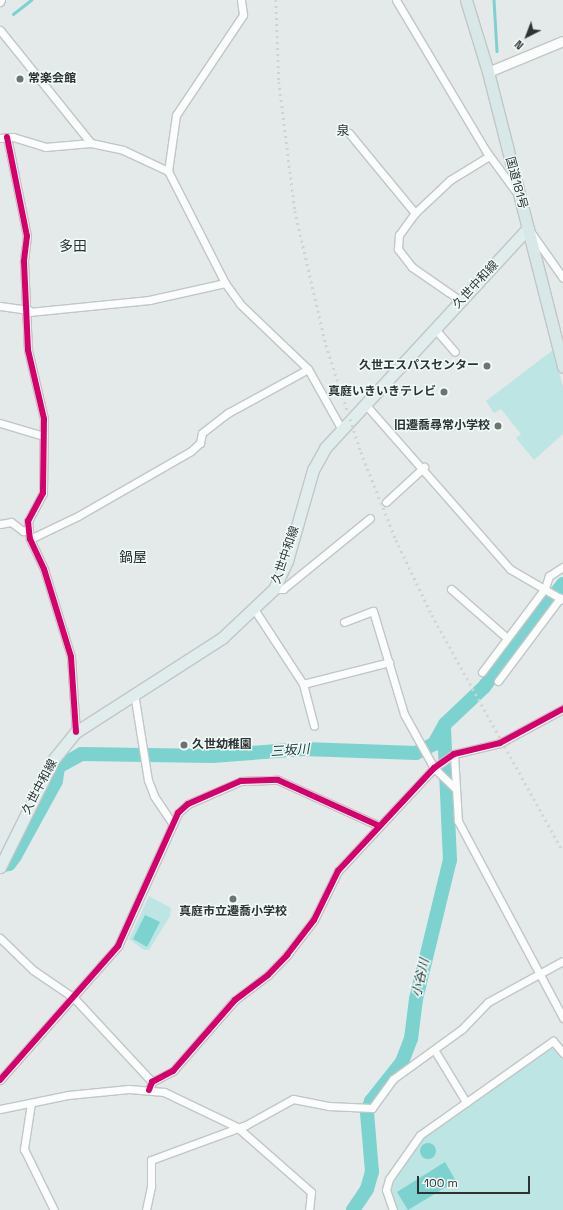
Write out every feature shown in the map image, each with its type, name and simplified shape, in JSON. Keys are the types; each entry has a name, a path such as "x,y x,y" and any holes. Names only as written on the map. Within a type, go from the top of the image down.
{"highway":[{"name":"国道181号","path":"466,0 488,72 528,228 539,249 563,367"}],"main road":[{"path":"488,72 563,41"},
{"name":"久世中和線","path":"1,865 53,760 76,732 134,693 222,638 274,589 287,561 313,470 341,428 528,228"}],"street":[{"path":"241,0 243,15 176,115 168,171 225,283 240,304 308,369 341,428"},
{"path":"396,0 489,156 520,196"},
{"path":"0,30 91,143"},
{"path":"349,133 415,213"},
{"path":"76,732 71,657 44,569 30,539 29,529 32,511 43,493 44,436 28,350 29,311 24,262 27,236 3,138 45,147 91,143 123,150 168,171"},
{"path":"461,301 412,267 398,248 399,234 415,213 450,180 489,156"},
{"path":"539,249 563,278"},
{"path":"0,306 29,311 149,300 225,283"},
{"path":"435,329 455,352"},
{"path":"30,539 78,516 192,451 200,443 202,433 228,413 308,369"},
{"path":"365,404 424,467 510,569 562,599 498,681"},
{"path":"0,423 44,436"},
{"path":"386,502 424,467"},
{"path":"274,589 283,588 370,518"},
{"path":"0,524 11,522 23,531 29,529"},
{"path":"482,672 546,589 549,576 563,567"},
{"path":"451,588 507,638"},
{"path":"254,609 303,684 314,726"},
{"path":"344,622 373,611 404,714 434,768 456,789"},
{"path":"303,684 389,662"},
{"path":"134,693 148,780 154,796 173,824"},
{"path":"149,1090 152,1082 172,1071 235,1000 268,975 287,955 314,920 338,871 377,825 434,768 454,754 500,743 563,709"},
{"path":"454,754 458,821 542,974 563,1018"},
{"path":"0,1080 74,998 118,946 173,824 188,804 241,780 260,778 300,787 377,825"},
{"path":"0,938 33,970 74,998 152,1082"},
{"path":"146,1210 151,1186 151,1160 237,1127 293,1099 372,1108 393,1079 435,1050 488,1002 542,974 563,961"},
{"path":"393,1210 386,1190 411,1144 466,1102 552,1041 563,1053"},
{"path":"435,1050 466,1102"},
{"path":"0,1110 68,1094 149,1090 164,1092 237,1127 311,1192 309,1210"},
{"path":"31,1103 24,1149 54,1210"}],"shaded area":[{"path":"553,350 563,387 563,434 534,460 516,438 521,434 501,409 494,413 486,401"},
{"path":"149,896 171,908 170,916 149,950 144,950 129,939"},
{"path":"548,1048 556,1049 563,1058 563,1210 397,1210 391,1187 415,1144"}],"water":[{"path":"145,915 160,922 147,947 133,939"},
{"path":"428,1143 435,1148 436,1151 431,1158 428,1159 421,1154 420,1151 425,1144"},
{"path":"445,1162 456,1181 408,1210 397,1192"}],"waterway":[{"path":"13,14 31,0"},
{"path":"494,0 497,51"},
{"name":"三坂川","path":"0,866 9,864 15,856 56,781 58,767 81,754 212,756 304,749 416,753 434,744 445,724 484,687 563,584"},
{"name":"小谷川","path":"353,1210 367,1189 372,1172 367,1113 371,1101 402,1062 411,1039 416,999 450,860 444,730"}],"railway":[{"path":"276,0 279,82 295,211 326,345 361,452 396,540 432,615 563,851"}],"cycle path":[{"path":"7,137 27,236 24,262 28,350 44,419 43,493 28,521 30,539 44,569 71,657 76,732"},
{"path":"149,1090 152,1082 173,1071 235,1000 268,975 287,955 314,920 338,871 434,768 454,754 500,743 563,709"},
{"path":"0,1080 118,946 178,813 188,804 241,781 278,780 377,825"}],"place":[{"name":"常楽会館","path":"20,79"},
{"name":"久世エスパスセンター","path":"487,366"},
{"name":"真庭いきいきテレビ","path":"444,392"},
{"name":"旧遷喬尋常小学校","path":"498,426"},
{"name":"久世幼稚園","path":"184,745"},
{"name":"真庭市立遷喬小学校","path":"233,899"}],"district":[{"name":"泉","path":"343,131"},
{"name":"多田","path":"73,246"},
{"name":"鍋屋","path":"133,557"}]}
